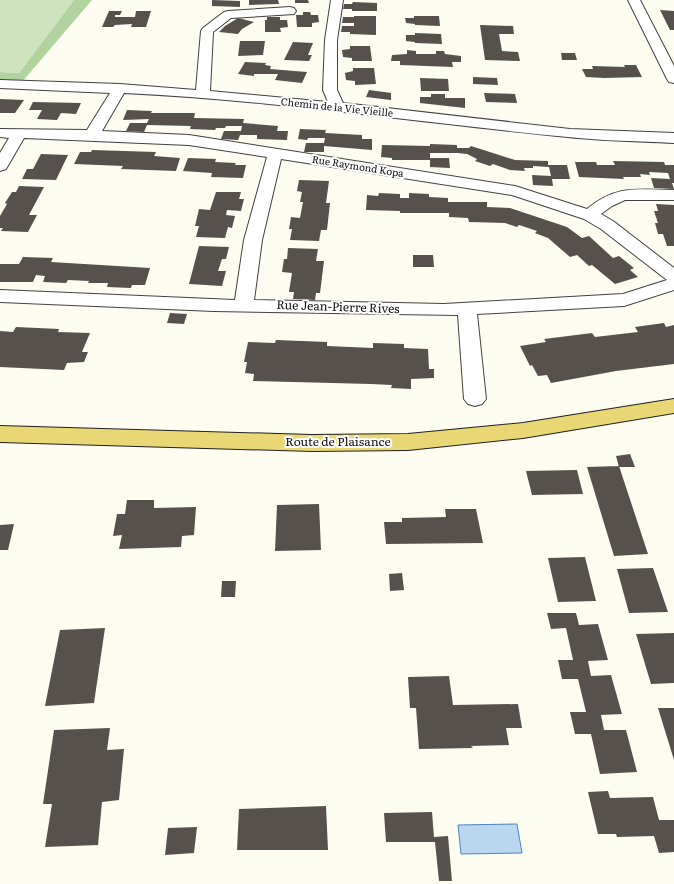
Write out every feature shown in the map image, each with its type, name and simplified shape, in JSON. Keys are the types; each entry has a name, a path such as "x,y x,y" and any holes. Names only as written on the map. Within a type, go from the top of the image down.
{"main road":[{"name":"Route de Plaisance","path":"0,434 275,442 371,443 436,439 500,432 612,417 674,406"}],"street":[{"path":"337,0 331,40 330,90 337,107"},
{"path":"634,0 674,79"},
{"path":"203,94 207,31 228,15 290,11"},
{"name":"Chemin de la Vie Vieille","path":"0,84 120,88 203,94 337,107 570,133 674,138"},
{"path":"92,135 120,88"},
{"name":"Rue Raymond Kopa","path":"0,134 92,135 189,140 515,191 590,215 607,225 674,277"},
{"path":"0,166 18,134"},
{"path":"244,305 253,240 275,154"},
{"path":"590,215 606,202 622,195 674,195"},
{"name":"Rue Jean-Pierre Rives","path":"0,296 244,305 444,310 624,300 674,284"},
{"path":"467,309 475,399"}],"green space":[{"path":"0,0 74,0 19,73 0,72"},
{"path":"74,0 92,0 16,89 0,88 0,72 19,73"}],"water":[{"path":"517,824 522,853 461,854 458,825"}],"building":[{"path":"212,0 240,1 240,7 212,6"},
{"path":"249,0 278,0 279,4 249,5"},
{"path":"295,0 308,0 309,3 295,3"},
{"path":"353,2 377,3 377,11 352,11 352,9 343,9 344,4 352,4"},
{"path":"660,10 674,11 674,30 670,30"},
{"path":"109,11 122,11 120,15 115,15 115,17 135,17 136,11 151,11 146,27 131,27 132,24 102,27"},
{"path":"303,12 310,12 311,15 318,15 319,22 312,23 312,27 297,27 296,15 303,15"},
{"path":"376,16 376,35 350,34 350,32 341,32 342,26 354,26 354,23 342,23 343,17"},
{"path":"414,16 439,16 440,26 415,25 406,23 405,18 414,18"},
{"path":"267,17 280,17 280,20 287,20 288,27 280,28 281,32 265,32 265,20 267,20"},
{"path":"238,18 254,22 242,29 238,34 219,32 225,26"},
{"path":"480,25 513,26 514,34 499,34 502,51 518,52 520,61 485,60"},
{"path":"415,33 441,34 442,44 415,43 406,41 406,35 415,35"},
{"path":"240,41 265,41 263,55 238,56"},
{"path":"293,42 313,43 308,55 312,55 309,61 284,60"},
{"path":"350,46 370,46 372,61 352,61 352,58 343,57 342,50 350,49"},
{"path":"407,50 416,51 416,54 436,54 436,51 444,51 445,54 461,56 461,62 452,62 453,67 400,65 400,61 391,61 392,55 407,54"},
{"path":"561,53 575,53 577,60 562,60"},
{"path":"245,62 266,63 265,65 271,66 270,69 307,72 302,83 275,80 278,74 254,74 254,76 238,74"},
{"path":"624,65 636,65 642,77 586,77 582,69 593,69 592,66 625,67"},
{"path":"353,68 374,68 376,84 355,85 355,81 346,80 345,73 353,71"},
{"path":"473,77 497,78 498,85 473,84"},
{"path":"420,78 448,79 449,91 421,91"},
{"path":"369,90 391,93 391,100 366,97"},
{"path":"484,93 515,94 517,103 486,102"},
{"path":"431,94 445,94 445,98 465,98 465,108 420,103 420,97 431,97"},
{"path":"0,99 24,100 15,113 0,113"},
{"path":"33,102 81,103 76,114 61,113 57,120 37,119 42,110 29,110"},
{"path":"127,110 152,111 151,113 195,113 194,118 244,119 243,123 278,126 277,131 288,131 287,140 257,139 257,135 240,135 238,140 221,139 224,131 241,131 242,126 226,126 225,128 216,128 215,130 190,129 191,126 147,125 144,132 126,131 130,123 147,123 149,119 123,120"},
{"path":"300,129 326,130 325,133 362,135 362,139 372,139 372,150 324,146 324,152 304,152 306,143 324,143 325,138 308,138 307,140 298,139"},
{"path":"430,144 457,145 457,148 469,148 471,146 515,160 548,161 548,165 567,165 570,179 552,179 553,186 533,185 532,175 551,176 549,167 533,166 533,168 524,168 525,171 510,170 493,164 490,166 475,161 477,159 467,154 430,153 430,158 449,158 450,168 430,167 430,160 392,160 392,158 381,157 382,145 430,146"},
{"path":"92,150 156,152 154,156 180,158 176,171 121,169 123,166 74,164 80,152 91,152"},
{"path":"41,154 68,155 56,180 22,179 27,169 33,169"},
{"path":"188,158 216,159 215,162 246,165 243,178 211,177 212,173 183,171"},
{"path":"613,161 664,162 665,165 674,165 674,183 672,183 674,189 654,188 651,178 670,179 668,173 649,172 650,175 640,174 641,177 623,177 624,179 579,177 575,162 596,162 597,165 615,165"},
{"path":"299,180 329,181 326,203 330,203 327,230 321,230 319,241 290,240 292,229 289,229 291,217 300,218 303,202 300,202 302,192 297,191"},
{"path":"19,186 44,187 29,215 37,215 28,232 1,231 3,228 0,228 0,216 7,204 5,203 12,192 16,192"},
{"path":"216,192 241,192 239,199 244,199 241,211 227,210 226,215 235,216 232,228 228,227 225,238 196,237 199,226 195,226 199,209 210,210"},
{"path":"379,193 400,194 400,198 409,198 409,193 429,194 429,197 448,198 448,202 487,202 487,207 510,208 567,227 582,238 589,236 613,258 619,256 634,268 630,270 638,277 615,284 592,265 589,266 577,255 570,257 548,238 535,233 537,231 519,225 517,227 505,223 469,222 468,218 449,217 449,213 400,213 400,211 366,210 367,195 378,196"},
{"path":"656,204 674,205 674,246 667,246 663,234 658,234 655,223 658,223 654,211 658,211"},
{"path":"199,246 229,247 226,259 222,259 218,271 226,271 222,286 189,284"},
{"path":"288,248 318,249 316,261 324,261 320,293 316,293 315,300 293,299 294,292 289,292 292,273 282,272 284,259 287,259"},
{"path":"413,255 433,255 434,267 413,267"},
{"path":"23,257 53,258 51,262 150,268 145,285 132,285 131,288 107,287 108,283 88,283 89,281 68,280 66,283 43,282 45,276 36,275 33,282 0,282 0,264 19,264"},
{"path":"170,313 187,314 184,324 167,323"},
{"path":"664,323 666,327 674,325 674,364 616,371 551,383 547,375 538,376 532,365 530,366 520,346 546,342 544,339 592,333 595,337 638,332 635,327"},
{"path":"16,327 59,329 58,332 90,333 82,352 88,352 84,362 67,363 64,370 0,367 0,331 13,332"},
{"path":"276,340 327,342 327,346 373,348 373,343 404,344 404,348 428,349 429,369 434,369 434,378 411,379 411,389 391,388 392,385 253,381 254,374 245,373 247,362 244,362 248,342 275,343"},
{"path":"630,454 635,467 619,467 616,456"},
{"path":"619,466 648,554 614,556 587,467"},
{"path":"577,470 583,494 532,495 526,471"},
{"path":"127,500 154,500 154,508 196,507 194,535 182,536 181,547 119,549 122,535 113,536 117,514 125,514"},
{"path":"319,504 321,550 275,551 277,505"},
{"path":"445,509 476,509 483,543 386,544 384,522 402,522 402,518 446,517"},
{"path":"14,524 8,550 0,550 0,525"},
{"path":"585,557 596,601 558,602 548,558"},
{"path":"653,568 668,612 629,613 617,569"},
{"path":"402,573 404,590 390,591 389,574"},
{"path":"222,581 236,581 235,597 221,597"},
{"path":"547,613 576,613 579,625 598,624 608,660 588,661 591,676 611,675 622,714 601,715 604,730 626,730 637,772 600,774 591,734 575,734 570,712 586,712 578,679 562,679 558,660 573,660 566,628 551,629"},
{"path":"105,628 94,703 45,706 60,630"},
{"path":"674,633 674,683 651,684 636,634"},
{"path":"449,676 453,705 518,704 522,728 506,728 509,745 471,746 473,748 419,749 416,708 410,708 408,677"},
{"path":"658,708 674,708 674,760"},
{"path":"110,728 107,750 124,749 119,800 102,802 98,845 45,847 52,804 43,804 54,730"},
{"path":"608,791 610,798 653,797 659,820 674,820 674,852 659,853 654,836 617,837 616,834 598,834 588,792"},
{"path":"326,806 328,850 237,850 239,809"},
{"path":"432,812 434,837 448,836 452,881 439,881 435,842 386,842 384,813"},
{"path":"197,827 194,853 165,855 168,828"}]}
